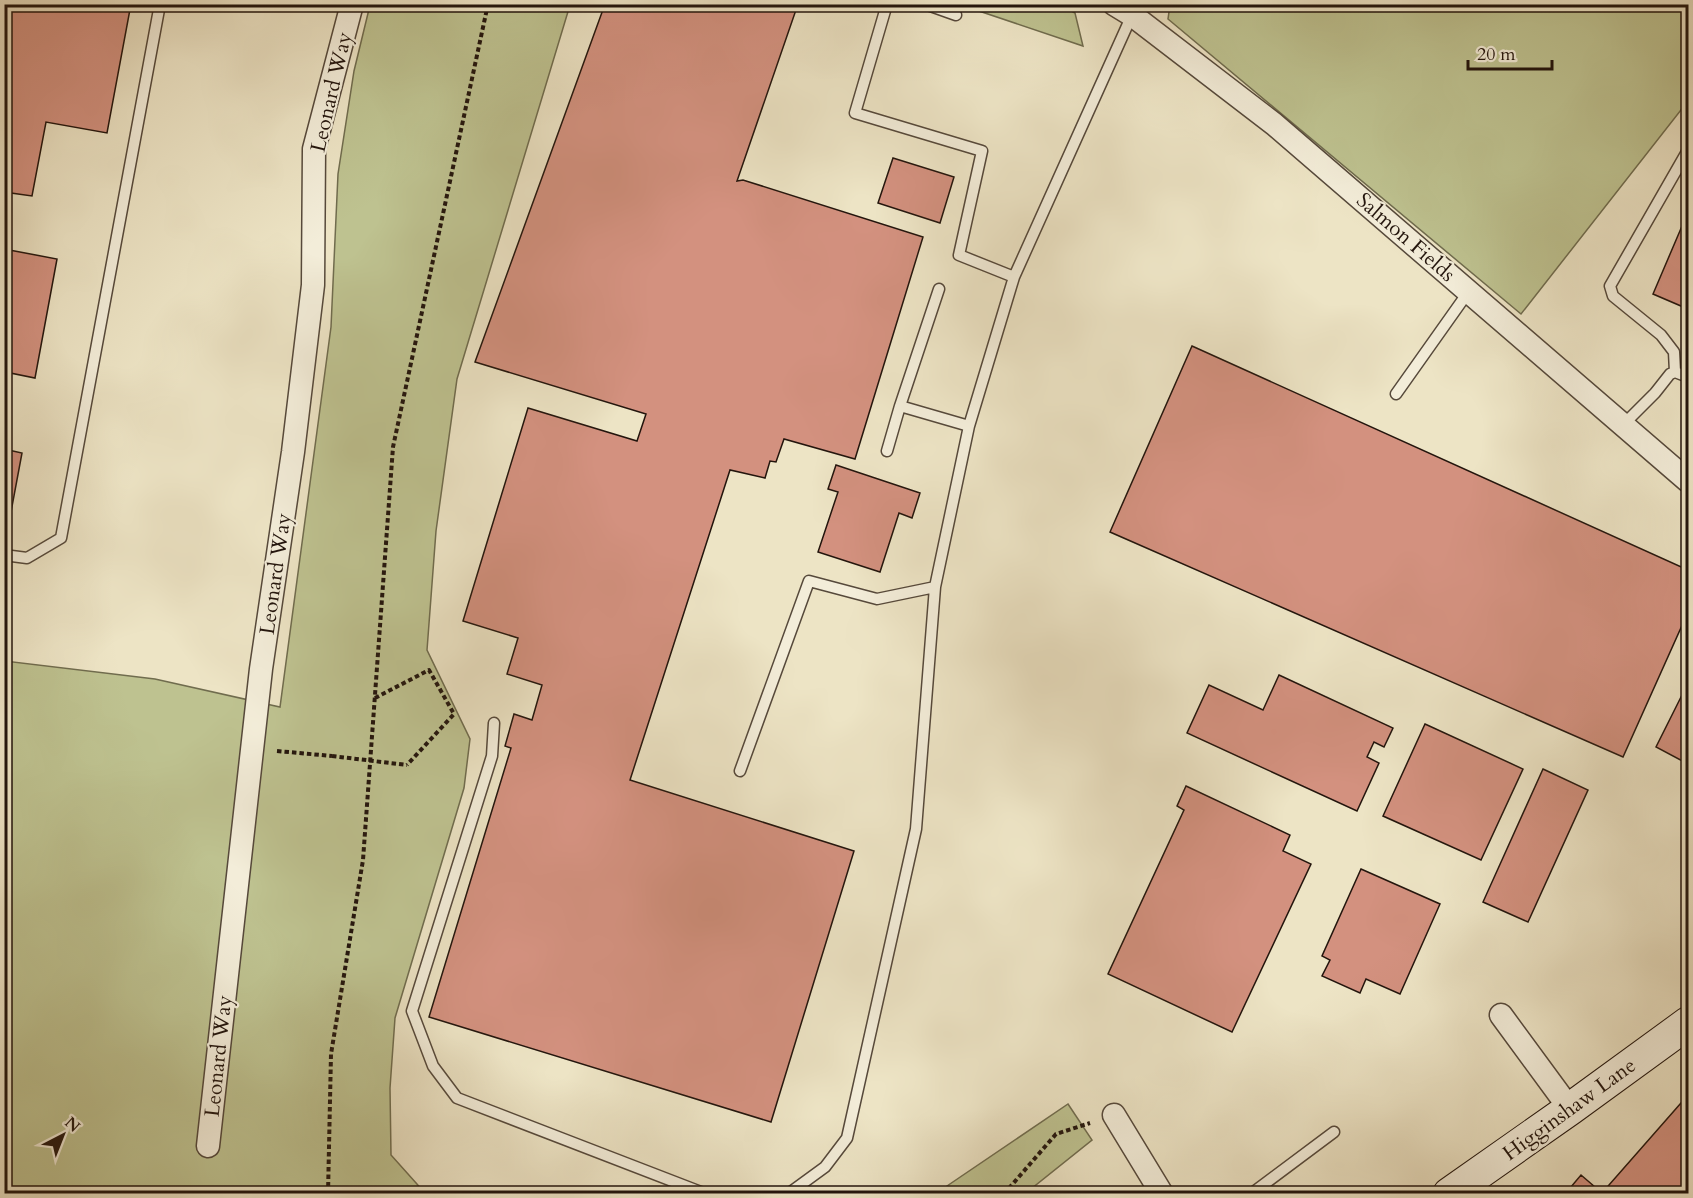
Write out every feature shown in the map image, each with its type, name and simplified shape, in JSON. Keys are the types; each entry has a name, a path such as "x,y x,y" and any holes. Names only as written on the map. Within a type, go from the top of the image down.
{"main road":[{"name":"Higginshaw Lane","path":"1449,1194 1689,1023"}],"street":[{"name":"Leonard Way","path":"208,1146 261,669 293,452 313,285 314,149 352,4"},
{"name":"Salmon Fields","path":"1123,10 1274,124 1689,481"},
{"path":"1502,1015 1570,1109"},
{"path":"1114,1115 1162,1194"}],"lane":[{"path":"4,555 27,558 61,538 160,4"},
{"path":"887,4 855,113 982,151 959,255 1014,277"},
{"path":"925,4 956,15"},
{"path":"788,1194 825,1167 847,1138 916,829 935,587 969,426 1014,277 1123,10"},
{"path":"1675,372 1674,352 1661,335 1613,296 1610,286 1689,150"},
{"path":"887,451 939,289"},
{"path":"1396,394 1469,291"},
{"path":"1623,424 1655,393 1670,374 1675,372 1689,377"},
{"path":"900,406 969,426"},
{"path":"740,771 809,581 877,599 935,587"},
{"path":"494,723 492,756 412,1011 433,1066 457,1098 706,1194"},
{"path":"1251,1194 1334,1132"}],"path":[{"path":"328,1194 331,1054 363,860 393,447 488,4"},
{"path":"252,748 407,765 454,714 429,670 375,698"},
{"path":"1004,1194 1056,1134 1114,1115"}],"green space":[{"path":"370,5 570,5 457,379 436,531 427,650 470,739 464,788 395,1018 390,1088 391,1155 425,1193 5,1194 5,661 155,679 280,707 331,327 338,174 354,71"},
{"path":"961,5 1061,5 1075,13 1083,46"},
{"path":"1170,5 1688,5 1688,101 1521,314 1168,19"},
{"path":"1068,1104 1092,1140 1031,1189 1033,1193 941,1193 947,1186"}],"building":[{"path":"4,4 131,4 107,133 46,122 32,196 4,192"},
{"path":"605,4 798,4 737,181 743,180 923,237 855,459 784,439 776,462 770,461 765,478 730,470 630,780 854,851 771,1122 429,1017 511,748 505,746 514,714 532,720 542,685 507,674 518,638 463,621 528,408 637,441 646,414 475,362"},
{"path":"893,158 954,177 940,223 878,203"},
{"path":"1688,212 1688,309 1653,294"},
{"path":"4,249 57,259 35,378 10,373 4,400"},
{"path":"1192,346 1688,570 1688,612 1623,757 1110,532"},
{"path":"4,449 22,453 5,544 4,544"},
{"path":"836,465 920,493 912,518 899,513 880,572 818,552 838,492 828,489"},
{"path":"1279,675 1393,728 1384,747 1374,742 1367,757 1379,763 1357,811 1187,733 1209,685 1263,710"},
{"path":"1688,683 1688,764 1656,747"},
{"path":"1425,724 1523,769 1481,860 1383,816"},
{"path":"1543,769 1588,790 1528,922 1483,902"},
{"path":"1186,786 1290,835 1283,851 1311,864 1232,1032 1108,974 1184,810 1177,806"},
{"path":"1361,869 1440,904 1400,994 1366,979 1360,993 1322,976 1330,960 1322,956"},
{"path":"1688,1095 1688,1194 1565,1194 1581,1175 1602,1193"}]}
